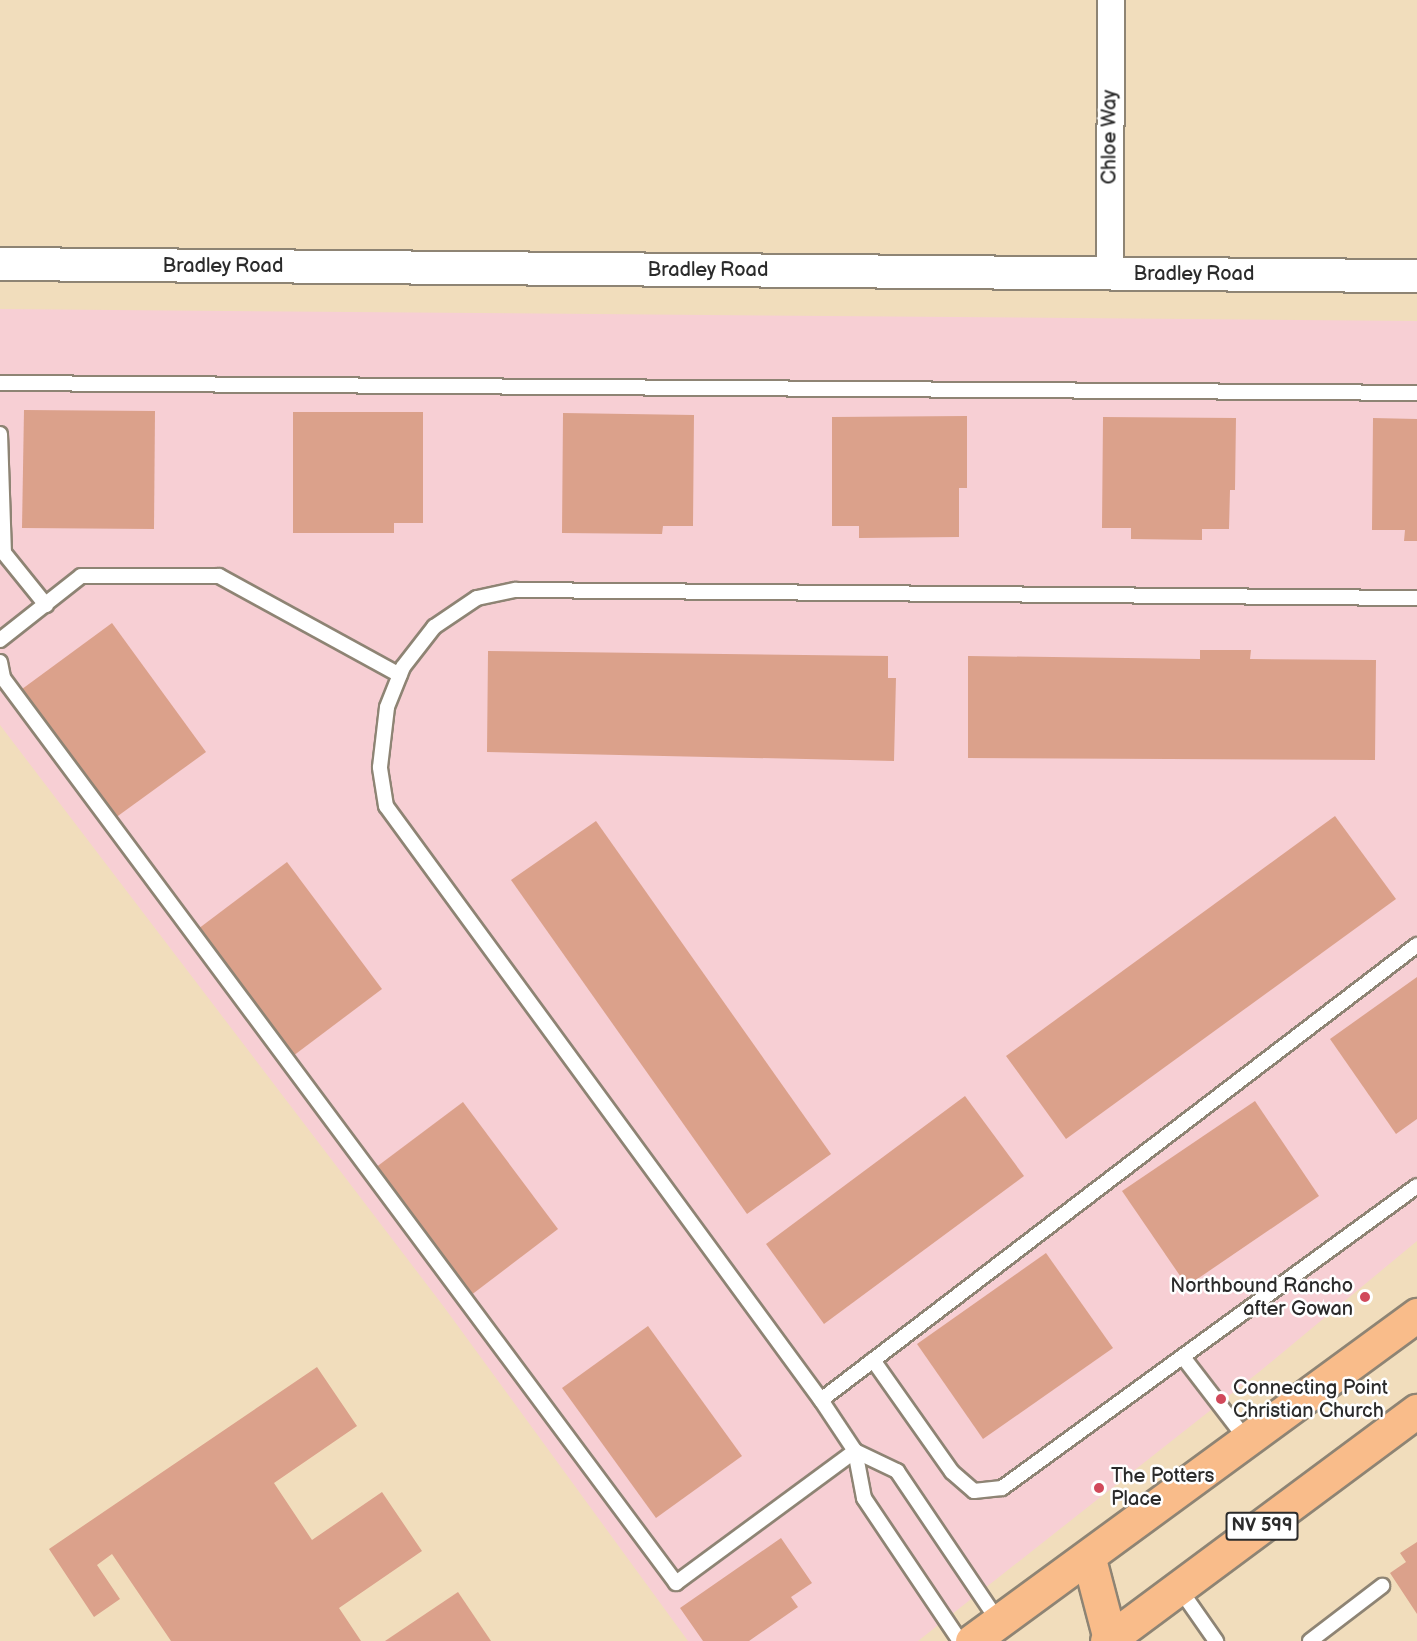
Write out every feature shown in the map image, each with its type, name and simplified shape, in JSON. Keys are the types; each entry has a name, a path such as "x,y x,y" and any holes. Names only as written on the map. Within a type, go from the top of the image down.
{"main road":[{"path":"972,1641 1000,1631 1089,1559 1246,1439 1417,1315"},
{"name":"NV 599","path":"1110,1640 1417,1411"},
{"path":"1089,1559 1110,1640"}],"street":[{"name":"Chloe Way","path":"1110,0 1110,273"},
{"name":"Bradley Road","path":"0,264 1417,276"}],"lane":[{"path":"0,383 1417,393"},
{"path":"0,434 4,553 46,605"},
{"path":"0,640 81,576 219,576 400,675"},
{"path":"960,1641 864,1498 855,1451 821,1400 386,806 381,767 387,707 400,675 435,627 477,598 516,590 1417,598"},
{"path":"0,662 3,678 676,1583 855,1451"},
{"path":"821,1400 1417,945"},
{"path":"873,1360 952,1472 974,1491 1002,1488 1417,1186"},
{"path":"1183,1357 1246,1439"},
{"path":"855,1451 897,1471 1000,1631"},
{"path":"1310,1641 1382,1586"},
{"path":"1179,1588 1216,1641"}],"shaded area":[{"path":"0,309 1417,321 1417,1241 1259,1372 918,1641 688,1641 444,1307 0,725"}],"building":[{"path":"24,410 155,411 154,529 22,528"},
{"path":"293,412 423,412 423,523 394,523 394,533 293,533"},
{"path":"563,413 694,415 693,526 663,526 662,534 562,533"},
{"path":"967,416 967,488 959,488 959,537 859,538 859,526 832,526 832,417"},
{"path":"1103,417 1236,418 1235,490 1230,490 1229,529 1202,529 1202,540 1131,539 1131,528 1102,528"},
{"path":"1373,418 1417,419 1417,541 1404,541 1405,530 1372,530"},
{"path":"112,623 206,752 111,821 18,692"},
{"path":"1200,650 1251,650 1250,659 1376,660 1375,760 968,758 968,656 1200,659"},
{"path":"488,651 888,656 888,678 896,678 894,761 487,752"},
{"path":"1335,816 1396,899 1066,1139 1006,1056"},
{"path":"596,821 831,1154 747,1214 511,880"},
{"path":"287,862 382,989 289,1059 194,932"},
{"path":"1417,977 1417,1119 1396,1134 1330,1039"},
{"path":"965,1096 1024,1176 824,1324 766,1244"},
{"path":"1255,1101 1319,1196 1187,1286 1122,1191"},
{"path":"463,1102 558,1229 466,1299 371,1171"},
{"path":"1046,1253 1113,1348 983,1439 917,1344"},
{"path":"648,1326 742,1456 656,1518 562,1388"},
{"path":"317,1367 357,1426 274,1483 312,1540 382,1492 422,1551 339,1608 361,1641 171,1641 112,1554 97,1565 120,1599 94,1617 49,1549"},
{"path":"781,1538 812,1583 791,1597 798,1607 749,1641 703,1641 680,1608"},
{"path":"1417,1542 1417,1614 1390,1573 1406,1562 1400,1553"},
{"path":"458,1592 491,1641 385,1641"}],"place":[{"name":"Northbound Rancho after Gowan","path":"1365,1297"},
{"name":"Connecting Point Christian Church","path":"1221,1399"},
{"name":"The Potters Place","path":"1099,1488"}]}
